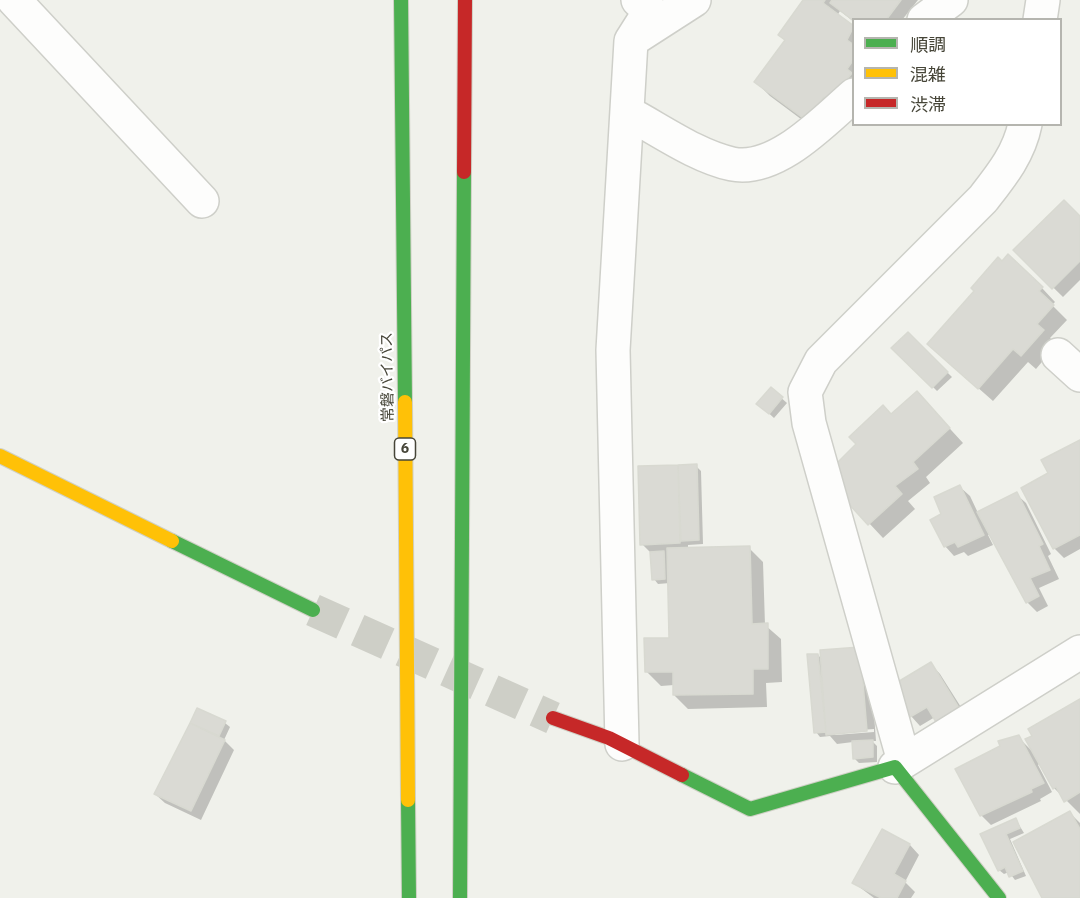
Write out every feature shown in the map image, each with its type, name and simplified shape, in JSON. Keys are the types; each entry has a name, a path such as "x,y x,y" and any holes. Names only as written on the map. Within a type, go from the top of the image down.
{"main road":[{"name":"常磐バイパス","path":"401,0 409,898"},
{"path":"460,898 465,0"},
{"path":"0,456 313,610"},
{"path":"553,718 622,744 750,809 899,764 999,898"}],"street":[{"path":"14,0 202,201"},
{"path":"622,744 613,350 631,41 650,10 638,0"},
{"path":"631,41 694,0"},
{"path":"927,18 951,0"},
{"path":"1040,18 1043,0"},
{"path":"628,113 711,157 734,165 752,164 779,155 797,143 852,97"},
{"path":"1025,126 1021,143 1006,170 983,199 821,361 805,392 809,423 825,487 899,764 1080,652"}],"building":[{"path":"803,0 825,0 823,3 852,25 847,40 852,44 852,62 847,69 852,73 830,101 824,97 807,121 754,82 785,40 778,35"},
{"path":"832,0 901,0 888,18 852,20 830,3"},
{"path":"1064,200 1080,216 1080,261 1052,289 1013,250"},
{"path":"1008,254 1043,287 1039,291 1054,305 1037,324 1044,330 1021,356 1013,349 978,389 927,344 974,291 971,288 998,257 1002,261"},
{"path":"908,332 948,372 932,388 891,348"},
{"path":"771,387 783,397 769,414 756,404"},
{"path":"917,391 950,428 913,462 918,469 895,486 902,494 868,525 837,491 835,465 856,444 849,437 883,405 891,414"},
{"path":"1080,440 1080,535 1053,549 1021,488 1048,473 1041,460"},
{"path":"697,464 699,540 681,541 678,465"},
{"path":"678,465 680,543 640,545 638,466"},
{"path":"960,485 984,535 958,547 955,542 944,547 930,520 941,514 934,497"},
{"path":"1017,492 1043,544 1039,546 1050,570 1030,578 1039,596 1026,603 977,512"},
{"path":"750,546 752,624 768,623 768,669 753,669 753,694 673,695 673,672 645,672 644,638 669,638 667,548"},
{"path":"664,551 665,579 652,580 650,552"},
{"path":"860,647 867,731 826,735 820,650"},
{"path":"807,654 818,654 826,732 814,733"},
{"path":"931,662 962,713 939,727 927,707 910,717 891,686"},
{"path":"1080,699 1080,792 1064,802 1056,787 1053,789 1025,739 1032,736 1028,729"},
{"path":"197,708 226,721 219,736 190,723"},
{"path":"190,723 225,740 191,811 154,794"},
{"path":"1019,735 1044,783 1031,789 1032,792 980,816 955,769 1000,746 998,741"},
{"path":"873,740 873,757 853,759 852,741"},
{"path":"1070,811 1080,829 1080,898 1042,898 1013,842"},
{"path":"1016,818 1020,828 1006,834 1023,871 1009,877 1005,867 998,871 980,834"},
{"path":"882,829 910,844 894,874 906,881 897,898 881,898 852,883"}],"tunnel":[{"path":"313,610 553,718"}],"traffic: fast":[{"path":"401,0 405,402"},
{"path":"460,898 464,172"},
{"path":"172,541 313,610"},
{"path":"682,775 750,809 895,767 999,898"},
{"path":"408,800 409,898"}],"traffic: slow":[{"path":"405,402 408,800"},
{"path":"0,456 172,541"}],"traffic: jam":[{"path":"464,172 465,0"},
{"path":"553,718 609,738 682,775"}]}
